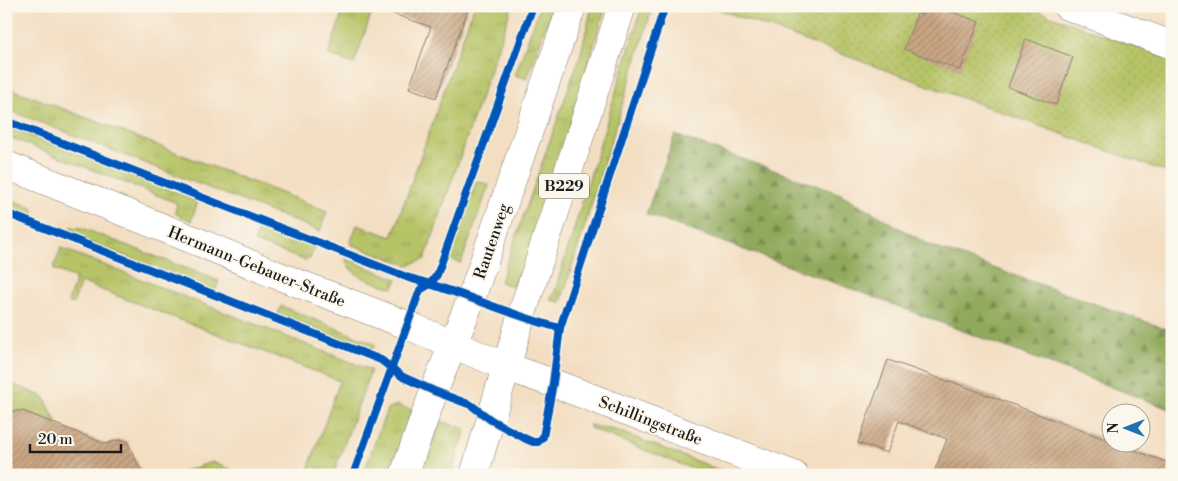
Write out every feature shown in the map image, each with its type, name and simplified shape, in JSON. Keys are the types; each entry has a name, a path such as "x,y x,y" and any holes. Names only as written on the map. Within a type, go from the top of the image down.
{"main road":[{"name":"Rautenweg","path":"404,475 434,391 473,293 572,6"},
{"name":"B229","path":"474,475 521,317 622,6"},
{"path":"1067,6 1172,45"},
{"name":"Hermann-Gebauer-Straße","path":"6,165 274,274 407,325 507,367"},
{"name":"Schillingstraße","path":"507,367 794,475"}],"green space":[{"path":"345,6 374,6 354,64 328,55"},
{"path":"474,6 512,6 425,259 408,265 350,244 357,225 392,237"},
{"path":"540,6 553,6 527,79 515,75"},
{"path":"592,6 606,6 520,289 500,282 581,53"},
{"path":"642,6 653,6 561,302 550,300 555,291"},
{"path":"709,6 1024,6 1172,60 1172,174"},
{"path":"7,87 327,211 320,231 6,109"},
{"path":"6,126 198,201 191,221 175,213 177,203 6,136"},
{"path":"675,135 841,194 931,246 1172,331 1172,410 860,292 646,214"},
{"path":"477,181 489,185 461,263 449,259"},
{"path":"6,198 31,207 35,211 32,220 6,210"},
{"path":"260,225 315,246 310,259 304,260 254,242"},
{"path":"71,227 82,228 219,281 215,291 71,235 68,233"},
{"path":"61,248 371,370 333,475 306,475 340,381 81,282 73,304 68,302 76,278 53,269"},
{"path":"346,259 397,279 393,288 358,275 348,265"},
{"path":"281,306 375,344 374,348 369,351 278,314"},
{"path":"12,384 44,397 58,425 20,411 11,414 6,425 6,390"},
{"path":"397,405 412,410 388,475 363,475 387,409"},
{"path":"440,421 466,429 451,475 420,475"},
{"path":"589,425 615,430 733,475 708,475 597,431 590,428"},
{"path":"212,462 244,475 184,475 179,473"}],"building":[{"path":"383,6 469,6 436,98 409,88 431,27 382,10"},
{"path":"924,6 937,6 979,22 960,70 904,49 917,14 921,15"},
{"path":"1026,39 1073,57 1056,105 1008,87"},
{"path":"888,360 1100,437 1100,454 1144,454 1172,464 1172,475 933,475 947,439 899,421 887,453 858,443"},
{"path":"12,411 23,411 106,444 118,440 127,441 143,475 6,475 6,425"}],"cycle path":[{"path":"353,475 420,290 430,284 437,275 533,6"},
{"path":"6,213 381,360 403,377 471,405 491,420 526,439 538,442 543,437 553,383 560,328 665,6"},
{"path":"6,121 409,278 447,289 522,317 560,328"}]}
